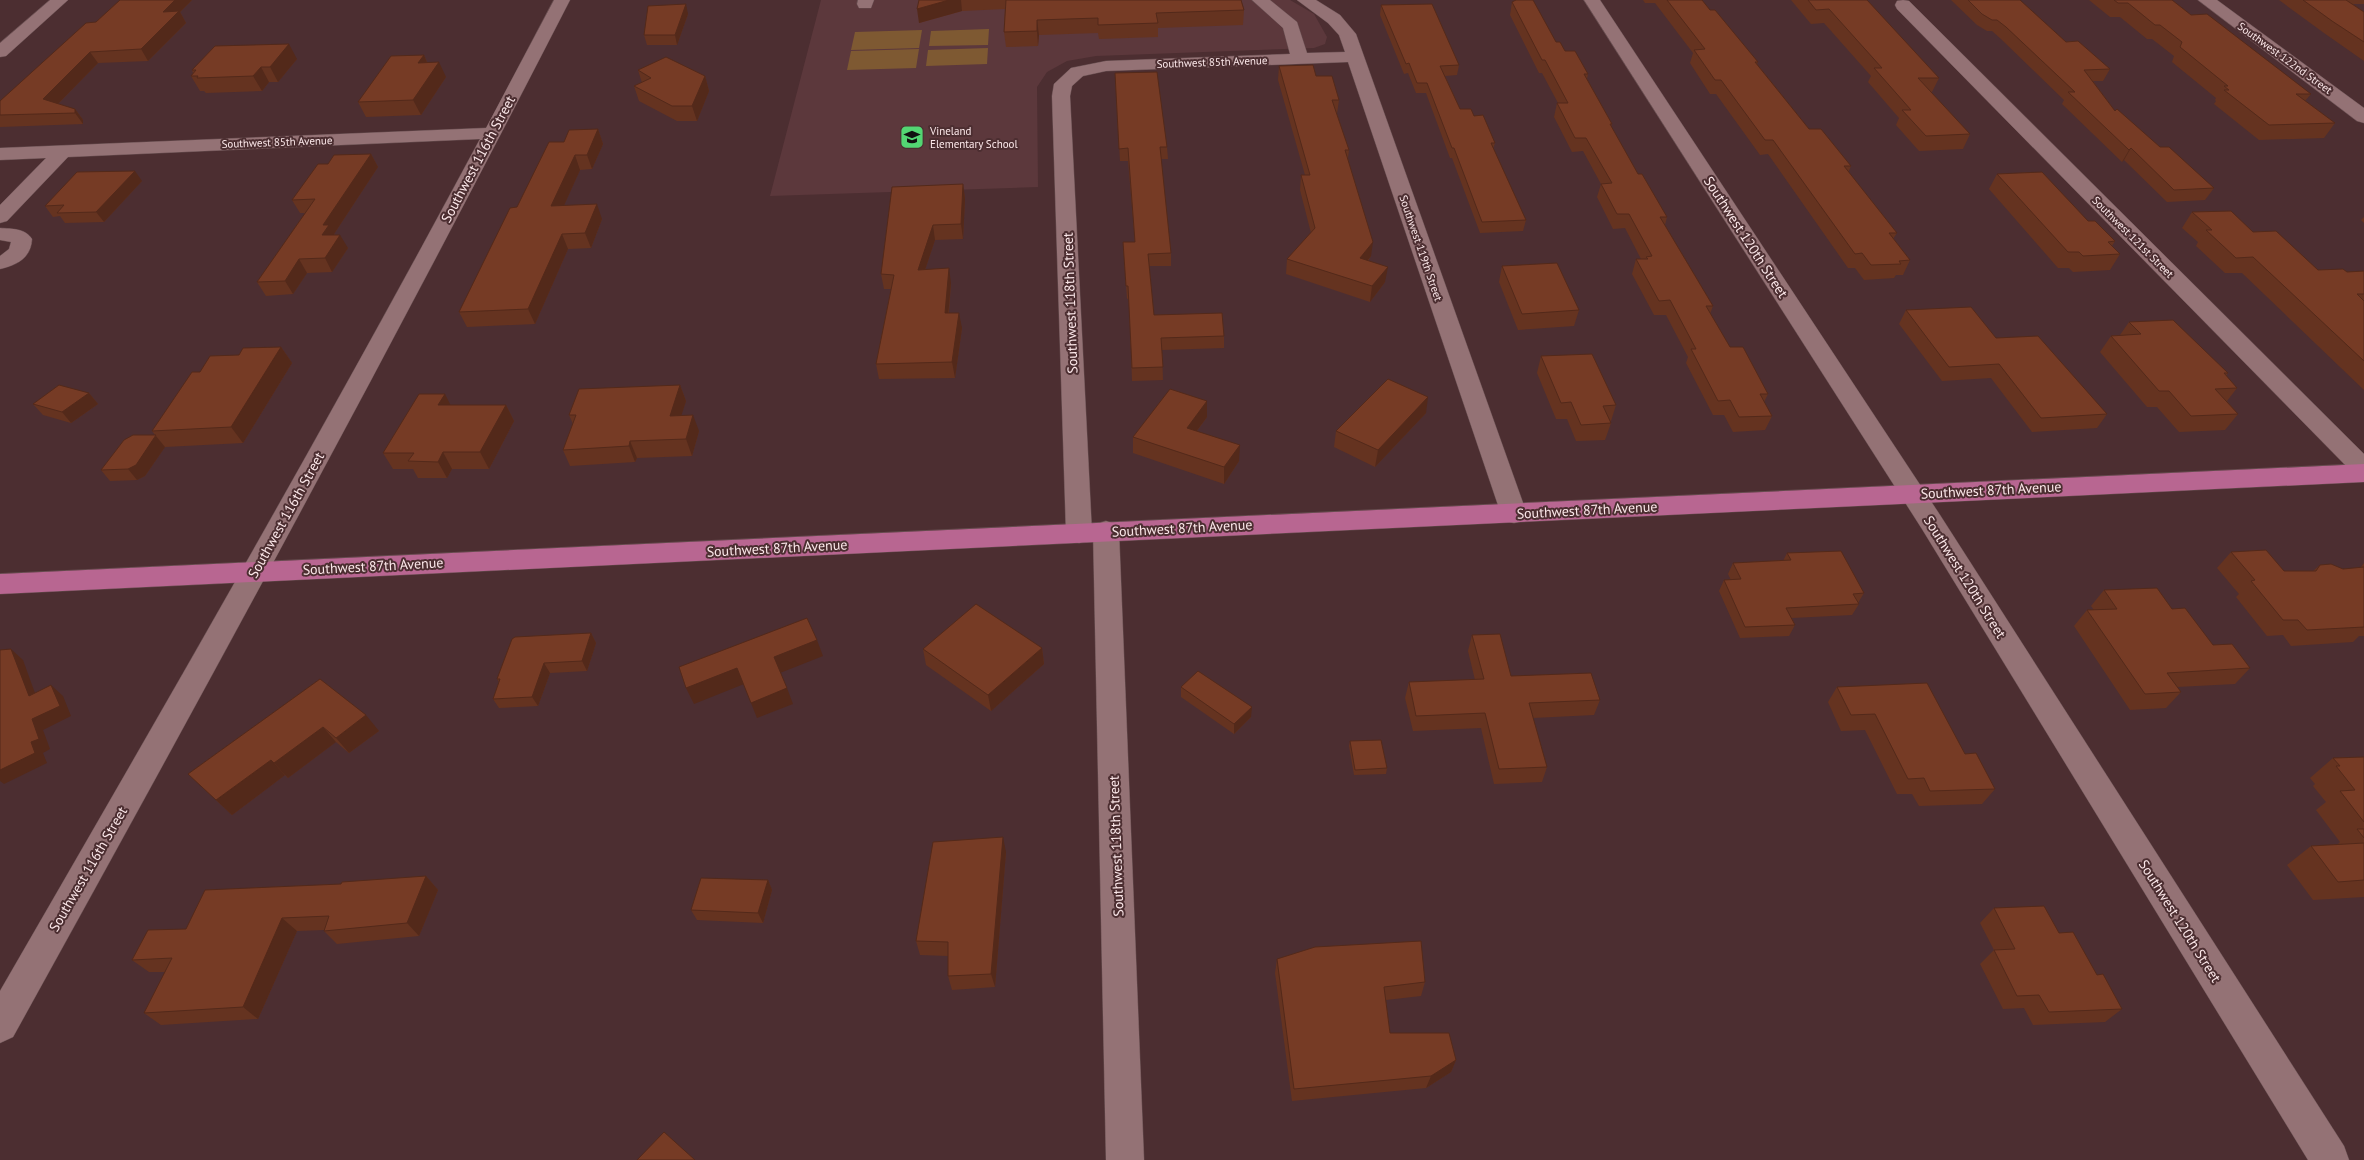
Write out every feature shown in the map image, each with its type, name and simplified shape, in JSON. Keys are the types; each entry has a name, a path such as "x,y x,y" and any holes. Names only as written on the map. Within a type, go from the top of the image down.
{"main road":[{"name":"Southwest 87th Avenue","path":"0,584 2364,473"}],"street":[{"path":"0,52 60,0"},
{"name":"Southwest 116th Street","path":"0,1025 256,572 410,289 562,0"},
{"path":"1260,0 1291,26 1300,59"},
{"name":"Southwest 119th Street","path":"1305,0 1342,26 1347,34 1514,514"},
{"name":"Southwest 120th Street","path":"1592,0 1914,495 2330,1160"},
{"name":"Southwest 122nd Street","path":"2206,0 2364,117"},
{"name":"Southwest 121st Street","path":"1903,5 2364,469"},
{"name":"Southwest 85th Avenue","path":"1070,76 1085,70 1106,66 1354,57"},
{"name":"Southwest 118th Street","path":"1070,76 1063,84 1061,96 1093,532 1125,1160"},
{"name":"Southwest 85th Avenue","path":"0,154 492,133"},
{"path":"0,217 63,151"},
{"path":"0,234 18,237 22,240 22,244 17,254 0,263"}],"shaded area":[{"name":"Vineland Elementary School","path":"821,0 1290,0 1314,14 1327,37 1325,44 1314,48 1096,56 1067,61 1047,72 1037,87 1038,187 770,196"},
{"path":"989,29 988,45 929,46 931,31"},
{"path":"922,30 919,48 851,50 855,32"},
{"path":"988,48 987,64 926,66 928,50"},
{"path":"919,49 916,68 847,70 851,51"}],"building":[{"path":"120,0 175,0 163,12 179,11 141,49 90,52 43,99 75,109 75,113 0,115 0,101 86,23 96,22"},
{"path":"919,0 949,0 917,9"},
{"path":"1006,0 1241,0 1244,10 1156,13 1158,23 1098,25 1098,18 1037,20 1037,31 1004,32"},
{"path":"1516,0 1533,0 1556,42 1560,42 1565,51 1575,51 1588,74 1584,74 1612,124 1610,124 1638,174 1642,174 1667,217 1660,217 1713,306 1706,306 1730,347 1743,347 1768,394 1760,394 1772,416 1739,417 1730,400 1718,401 1691,349 1696,349 1670,300 1659,301 1636,259 1648,259 1646,257 1652,256 1629,214 1617,214 1601,184 1612,183 1586,138 1575,138 1557,103 1568,103 1545,60 1542,60 1512,2"},
{"path":"1667,0 1702,0 1710,10 1715,10 1758,62 1755,62 1809,129 1821,129 1851,166 1844,166 1897,233 1889,233 1910,260 1899,261 1901,264 1871,265 1862,253 1855,254 1773,140 1765,140 1721,80 1715,80 1694,50 1705,49"},
{"path":"1808,0 1867,0 1939,78 1918,78 1970,134 1926,136 1902,110 1911,110 1874,68 1882,68 1829,9 1816,10"},
{"path":"1968,0 2020,0 2066,42 2078,41 2110,69 2084,70 2115,111 2117,109 2160,147 2169,147 2214,188 2174,190 2131,148 2129,150 2068,92 2075,92 2006,27 1997,20 1992,20 1982,14"},
{"path":"2114,0 2172,0 2191,15 2207,14 2311,94 2296,94 2335,123 2269,125 2224,90 2229,90 2224,86 2228,86 2180,47 2182,42 2160,25 2155,25 2128,3 2118,3"},
{"path":"2303,0 2346,0 2364,12 2364,42 2332,21"},
{"path":"686,4 675,35 644,35 648,6"},
{"path":"1432,4 1459,65 1440,66 1460,109 1471,109 1474,116 1483,115 1495,143 1491,143 1526,220 1482,222 1427,83 1417,83 1409,63 1406,64 1381,5"},
{"path":"289,44 270,67 261,67 253,76 197,78 198,76 191,76 196,70 192,70 215,46"},
{"path":"424,55 418,63 439,62 413,100 358,102 391,56"},
{"path":"666,57 705,76 692,106 672,106 634,86 651,78 638,70"},
{"path":"1313,65 1316,76 1332,76 1339,100 1332,100 1349,150 1345,150 1373,242 1360,258 1388,267 1372,286 1287,259 1315,228 1301,175 1310,175 1279,66"},
{"path":"1157,72 1167,147 1160,147 1171,253 1148,254 1154,315 1222,313 1224,336 1161,338 1163,367 1132,368 1128,286 1126,286 1123,242 1135,242 1128,148 1119,149 1115,73"},
{"path":"598,129 587,155 575,155 551,206 597,204 585,233 562,234 528,309 459,312 510,208 517,207 549,142 564,142 569,130"},
{"path":"371,154 323,225 329,225 322,235 340,235 325,258 299,259 285,281 257,282 315,199 292,200 318,164 328,164 334,155"},
{"path":"135,171 96,212 57,213 64,205 45,206 77,172"},
{"path":"2042,172 2088,221 2095,221 2115,241 2108,242 2120,254 2083,256 2079,252 2068,252 1997,174"},
{"path":"963,184 961,224 933,225 918,270 949,268 945,313 959,313 952,362 876,364 894,275 881,274 892,187"},
{"path":"2231,211 2253,232 2276,231 2318,270 2343,269 2347,272 2364,271 2364,294 2357,294 2364,301 2364,361 2253,257 2236,258 2206,230 2212,230 2192,212"},
{"path":"1557,263 1579,310 1522,314 1502,266"},
{"path":"1971,307 1996,338 2038,336 2107,414 2041,418 1999,364 1949,367 1906,310"},
{"path":"2173,320 2228,373 2224,373 2237,388 2215,389 2238,414 2191,416 2169,391 2159,391 2111,336 2141,334 2129,322"},
{"path":"281,347 231,427 152,431 192,372 200,372 210,356 239,355 243,348"},
{"path":"1592,354 1616,405 1603,406 1611,423 1581,425 1571,402 1561,403 1541,356"},
{"path":"1388,379 1428,397 1378,450 1336,431"},
{"path":"59,385 89,393 62,412 33,404"},
{"path":"680,385 670,416 693,415 686,439 630,441 629,446 563,450 576,415 569,415 579,389"},
{"path":"1170,389 1207,401 1187,428 1240,445 1224,467 1133,437"},
{"path":"419,394 445,394 438,405 506,405 480,452 443,452 438,462 408,461 414,453 383,453"},
{"path":"133,435 156,435 136,465 128,469 101,470 124,440"},
{"path":"2266,550 2284,571 2316,571 2320,565 2331,564 2343,569 2364,567 2364,627 2307,630 2298,620 2283,620 2251,581 2255,580 2231,552"},
{"path":"1841,551 1864,593 1853,594 1859,604 1786,608 1795,625 1745,627 1724,580 1741,579 1733,563 1791,560 1787,553"},
{"path":"2157,588 2172,609 2185,608 2213,645 2232,644 2250,668 2167,673 2181,692 2145,694 2087,610 2117,609 2104,590"},
{"path":"976,604 1042,648 988,695 923,649"},
{"path":"807,618 817,640 774,657 787,688 751,703 737,668 686,688 679,667"},
{"path":"591,633 582,661 544,663 532,697 493,699 500,679 497,679 512,639 515,637"},
{"path":"1500,634 1511,676 1591,673 1600,700 1529,703 1547,767 1499,769 1485,713 1416,716 1409,682 1484,679 1472,635"},
{"path":"11,649 29,696 51,685 60,706 32,719 39,739 31,742 35,753 0,770 0,650"},
{"path":"1198,671 1252,707 1234,724 1181,687"},
{"path":"320,679 366,715 336,738 323,727 274,763 271,760 216,800 188,774"},
{"path":"1927,683 1965,754 1976,753 1995,789 1930,791 1924,778 1908,779 1875,714 1851,715 1837,687"},
{"path":"1381,740 1387,768 1355,770 1350,741"},
{"path":"2364,757 2364,822 2340,791 2355,790 2336,766 2340,766 2333,758"},
{"path":"2357,829 2364,829 2364,838"},
{"path":"1003,837 991,974 948,976 948,942 916,941 933,842"},
{"path":"2364,843 2364,880 2338,882 2311,846"},
{"path":"426,876 407,923 324,931 329,916 282,918 243,1007 144,1013 172,958 132,960 148,930 186,929 205,890 341,884 342,882"},
{"path":"701,878 768,880 758,913 691,910"},
{"path":"2044,906 2059,933 2073,932 2097,975 2103,974 2122,1009 2049,1012 2039,995 2017,996 1994,950 2015,949 1994,908"},
{"path":"1421,941 1425,982 1384,987 1390,1033 1449,1033 1456,1060 1431,1076 1294,1089 1277,959 1315,947"},
{"path":"664,1132 695,1160 637,1160"}],"place":[{"name":"Vineland Elementary School","path":"912,137"}]}
